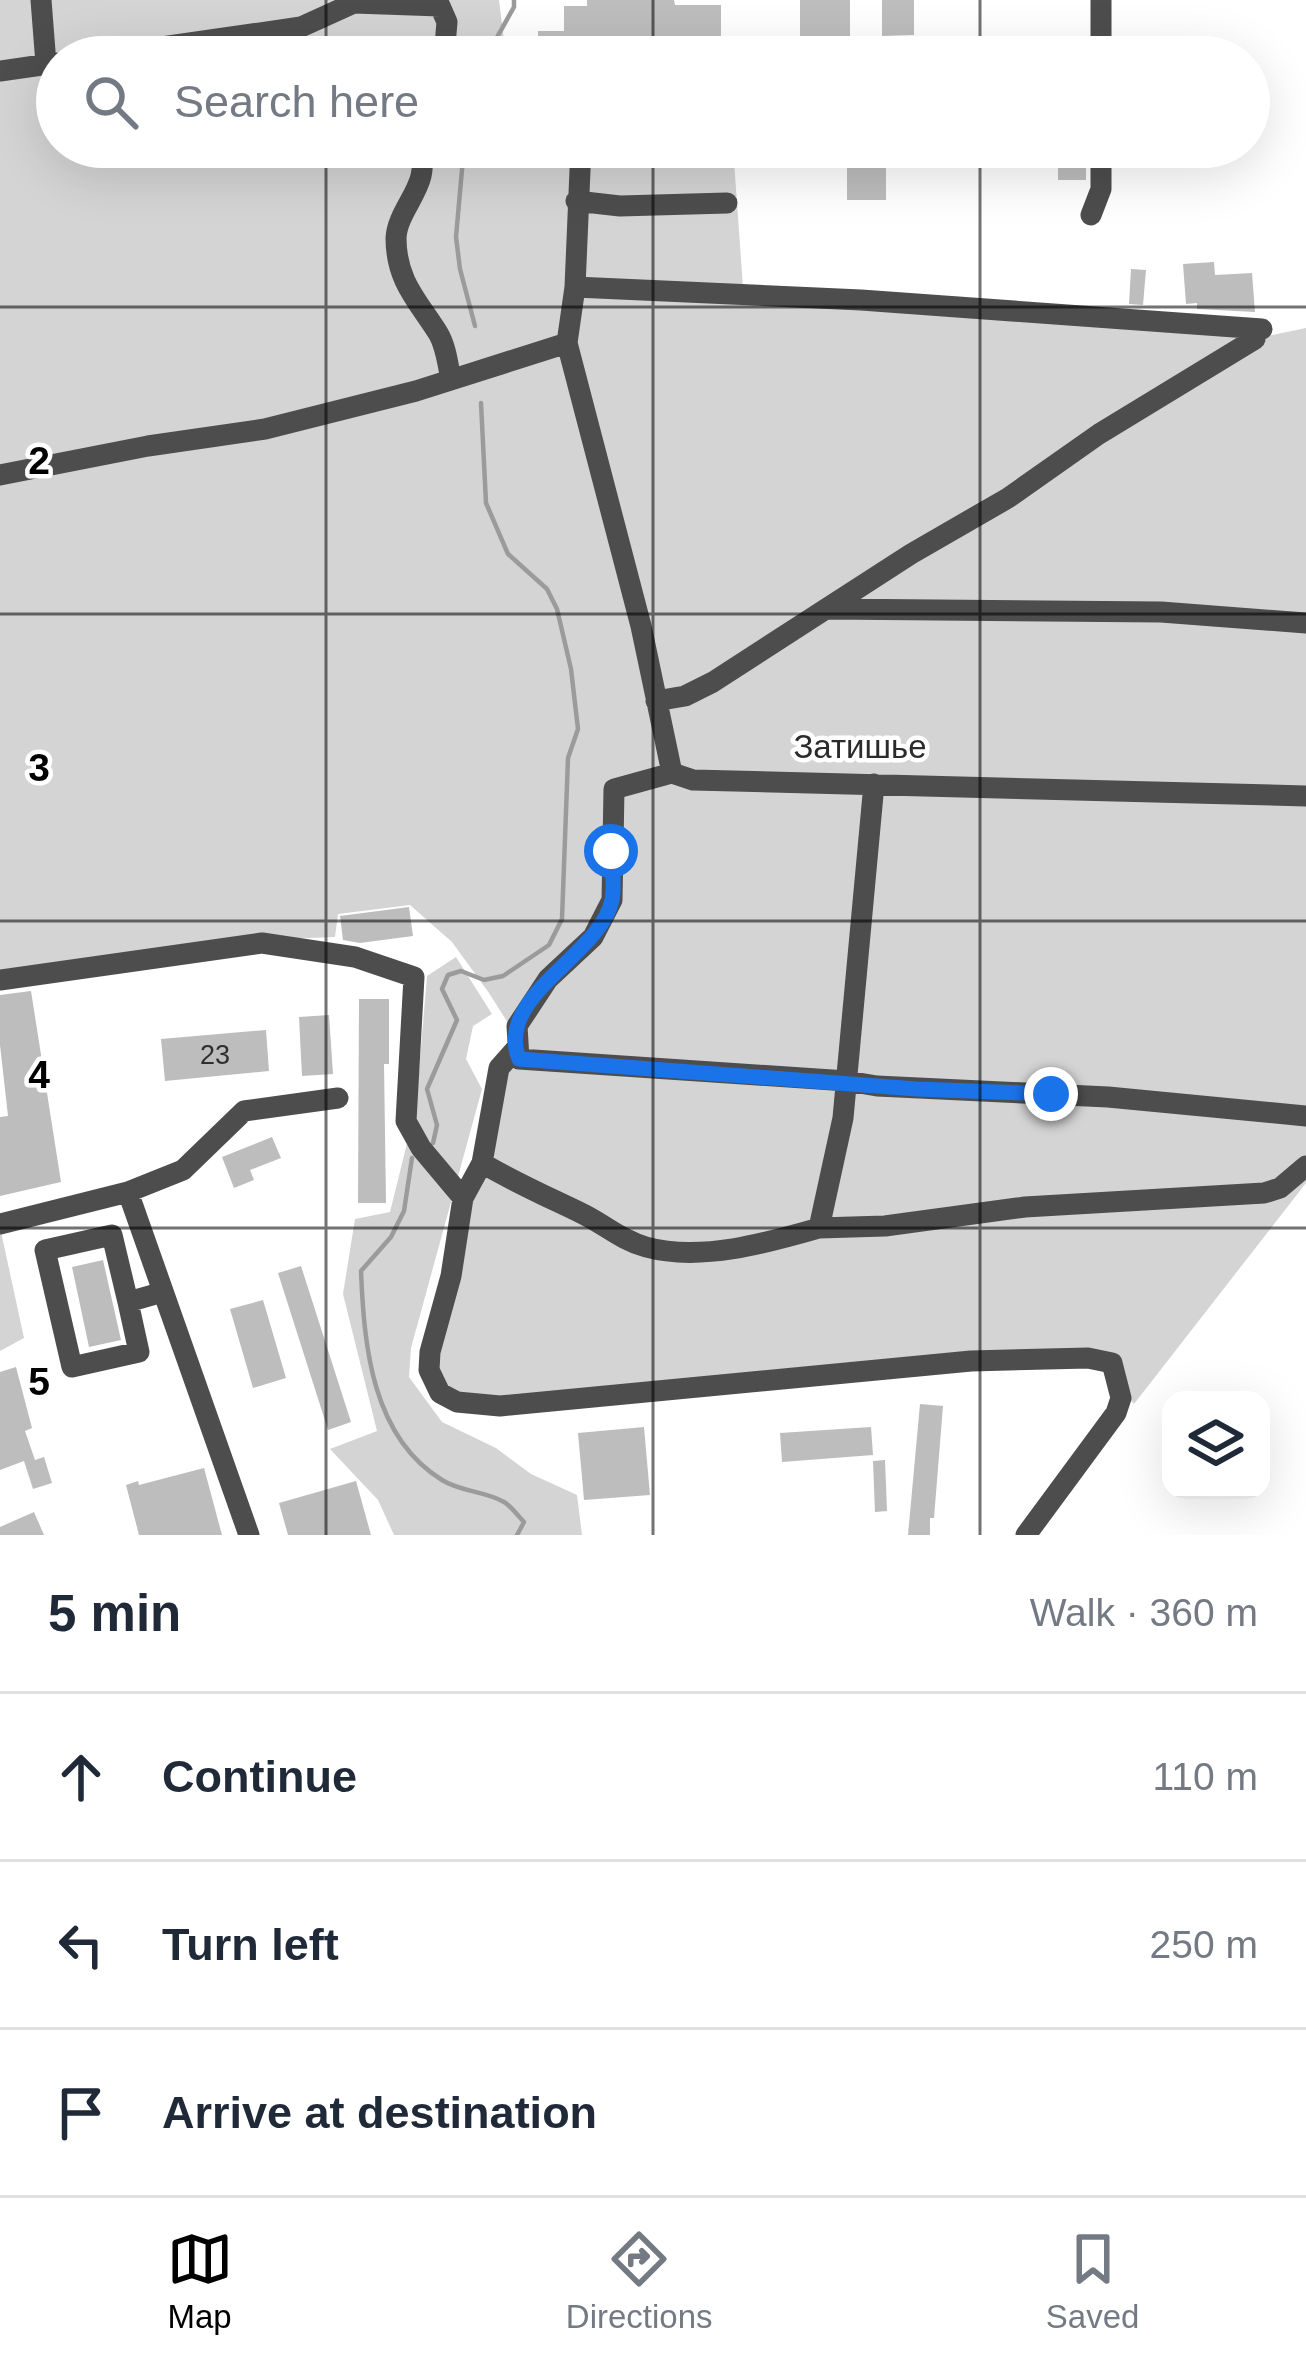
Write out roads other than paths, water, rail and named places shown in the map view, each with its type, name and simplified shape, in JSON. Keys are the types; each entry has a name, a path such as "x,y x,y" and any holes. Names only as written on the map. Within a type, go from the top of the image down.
{"street":[{"path":"40,0 47,36"},
{"path":"1101,0 1101,36"},
{"path":"238,36 301,27 354,3 440,6 448,22 446,36"},
{"path":"0,71 36,65"},
{"path":"422,168 396,232 398,258 422,316 438,332 451,380"},
{"path":"579,168 575,287 567,343 641,626 672,773"},
{"path":"1091,215 1101,189 1101,168"},
{"path":"576,201 620,206 728,203"},
{"path":"575,287 861,300 1259,334 713,682 685,696 656,701"},
{"path":"0,475 265,429 451,380 567,343"},
{"path":"828,609 1161,612 1306,623"},
{"path":"1306,796 693,780 672,773 614,789 612,900 593,937 548,979 531,1003 517,1026 515,1050 519,1059 543,1062 917,1089 1108,1097 1306,1116"},
{"path":"819,1228 848,1081 874,784"},
{"path":"0,980 262,943 355,957 414,977 406,1121 421,1148 463,1198"},
{"path":"515,1050 499,1068 482,1163 463,1198 451,1276 430,1352 429,1370 440,1393 457,1402 500,1406 1014,1358 1088,1358 1112,1363 1121,1398 1116,1414 1026,1535"},
{"path":"0,1224 128,1192 183,1170 244,1112 338,1098"},
{"path":"482,1163 590,1217 610,1233 647,1247 704,1251 819,1228 885,1226 1025,1207 1264,1192 1280,1188 1306,1166"},
{"path":"128,1192 249,1535"},
{"path":"112,1234 128,1302 140,1352 72,1367 45,1250 112,1234"},
{"path":"128,1302 164,1292"}],"waterway":[{"path":"498,36 514,0"},
{"path":"462,168 456,237 475,326"},
{"path":"433,1143 437,1125 427,1089 457,1020 442,989 448,975 461,971 484,980 503,976 549,945 562,919 568,758 578,729 557,609 547,589 508,554 486,503 481,403"},
{"path":"412,1158 404,1211 391,1237 361,1271 376,1388 400,1440 419,1462 449,1484 507,1504 524,1522 517,1535"}],"park label":[{"name":"Затишье","path":"860,746"}]}
